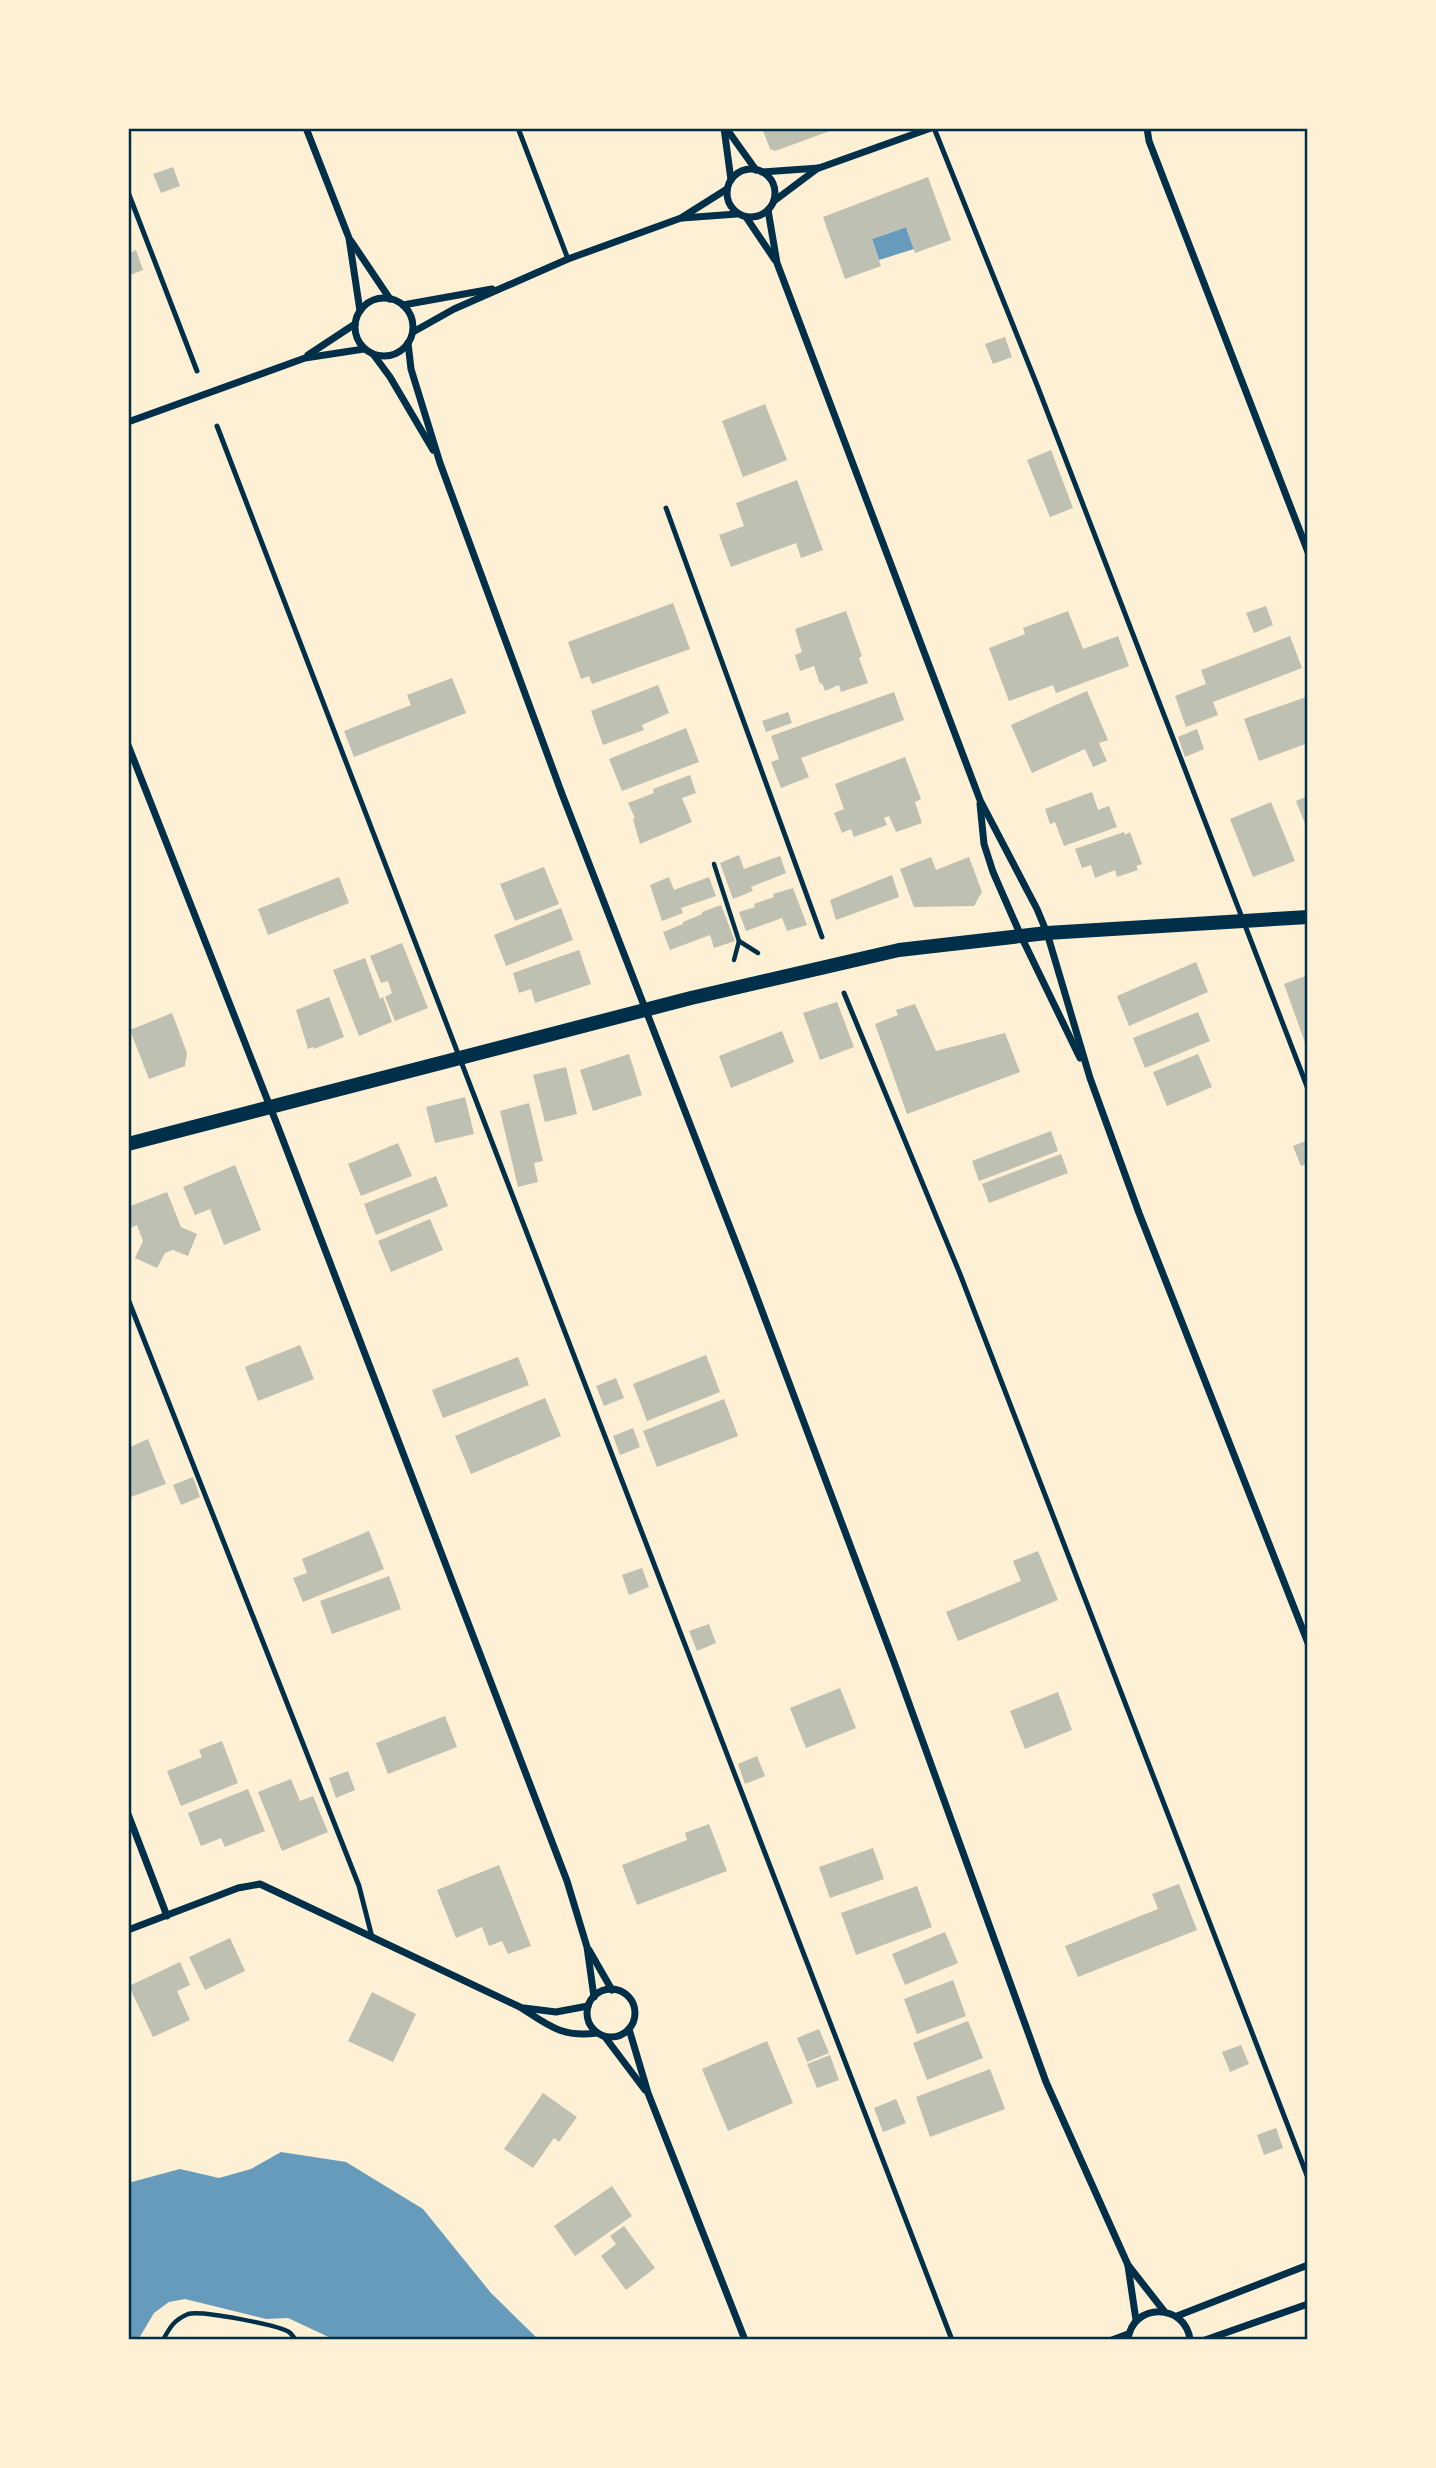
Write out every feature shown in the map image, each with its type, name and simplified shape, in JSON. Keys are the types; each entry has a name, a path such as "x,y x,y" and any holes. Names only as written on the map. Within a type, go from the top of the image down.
{"main road":[{"path":"128,1144 704,995 899,950 1047,933 1308,917"}],"street":[{"path":"306,128 349,238 390,299"},
{"path":"725,128 759,171 772,181 775,188 774,201"},
{"path":"725,128 731,180"},
{"path":"777,263 742,215 729,203 727,190 738,173 746,170 819,168 932,128"},
{"path":"1140,128 1149,141"},
{"path":"1147,128 1149,141 1308,552"},
{"path":"681,218 762,215 774,201 819,168"},
{"path":"413,331 453,309 568,259 681,218 727,190"},
{"path":"768,210 777,263 980,800 1047,933 1090,1078 1144,1226 1308,1643"},
{"path":"349,238 360,311"},
{"path":"403,305 503,288"},
{"path":"390,299 403,305 409,313 413,331 401,351 382,357 365,349 355,333 355,324 360,311 368,303 390,299"},
{"path":"304,358 355,324"},
{"path":"408,343 411,369 440,463 562,794 746,1266 894,1662 1046,2082 1128,2265 1164,2311"},
{"path":"128,422 304,358 365,349"},
{"path":"373,354 390,377 440,463"},
{"path":"128,745 567,1881 587,1947 594,1997"},
{"path":"980,800 984,844 993,872 1090,1078"},
{"path":"128,1814 167,1916"},
{"path":"128,1930 238,1888 260,1884 520,2007 553,2029 563,2032 582,2035 601,2035 615,2037 629,2029 634,2018 632,2003 624,1993 606,1990 594,1997 588,2006 589,2024 601,2035 648,2093"},
{"path":"587,1947 612,1990"},
{"path":"520,2007 556,2012 588,2006"},
{"path":"629,2029 648,2093 745,2340"},
{"path":"1177,2316 1308,2264"},
{"path":"1112,2340 1128,2337 1136,2320 1128,2265"},
{"path":"1205,2340 1308,2304"},
{"path":"1136,2320 1153,2311 1164,2311 1177,2316 1186,2325 1190,2340"}],"lane":[{"path":"518,128 568,259"},
{"path":"932,128 1037,385 1308,1089"},
{"path":"128,192 197,371"},
{"path":"217,426 952,2340"},
{"path":"666,508 822,937"},
{"path":"844,993 960,1274 1308,2178"},
{"path":"128,1299 359,1885 372,1937"}],"path":[{"path":"714,864 739,941 734,960"},
{"path":"739,941 758,953"},
{"path":"163,2340 171,2323 191,2313 219,2315 259,2324 289,2332 296,2340"}],"water":[{"path":"906,227 914,249 879,260 872,239"},
{"path":"281,2152 346,2162 423,2209 491,2293 539,2340 335,2340 288,2318 266,2319 185,2299 169,2302 154,2313 138,2340 128,2340 128,2183 180,2169 219,2178 251,2169"}],"building":[{"path":"762,128 838,128 775,151 770,149"},
{"path":"173,167 180,186 161,193 153,174"},
{"path":"928,177 951,240 915,253 906,227 872,239 881,266 845,279 823,217"},
{"path":"136,250 143,270 128,276 128,254"},
{"path":"1005,337 1012,357 993,364 985,344"},
{"path":"765,404 787,460 743,477 722,421"},
{"path":"1051,450 1073,508 1050,517 1027,460"},
{"path":"797,480 823,550 801,558 796,543 731,567 719,535 744,526 736,503"},
{"path":"673,603 690,649 592,684 589,676 581,679 568,642"},
{"path":"1266,606 1273,625 1254,633 1246,613"},
{"path":"846,611 862,656 859,658 868,683 841,692 839,685 825,691 814,666 800,671 795,655 802,652 795,629"},
{"path":"1068,611 1083,649 1118,636 1129,666 1056,693 1053,685 1009,701 989,648 1025,634 1023,628"},
{"path":"1290,636 1302,668 1213,702 1218,715 1186,727 1175,696 1206,684 1201,670"},
{"path":"452,678 466,713 354,757 344,731 411,705 407,695"},
{"path":"658,685 669,713 642,725 644,730 603,745 591,711"},
{"path":"1087,691 1108,740 1099,743 1107,761 1093,767 1085,749 1032,773 1011,725"},
{"path":"894,692 904,720 801,758 809,777 781,788 771,762 779,759 771,736"},
{"path":"1306,697 1308,743 1259,761 1244,719"},
{"path":"788,712 792,723 766,732 762,721"},
{"path":"686,728 699,762 622,791 609,759"},
{"path":"1197,729 1204,749 1185,757 1178,737"},
{"path":"905,757 921,799 915,802 922,823 896,832 889,816 884,818 887,825 854,837 851,829 842,833 834,813 844,809 835,784"},
{"path":"690,775 696,793 682,798 692,822 640,844 633,819 635,818 628,803 654,793 653,789"},
{"path":"1092,792 1098,810 1109,806 1117,827 1064,846 1055,822 1050,824 1045,809"},
{"path":"1308,796 1308,831 1296,801"},
{"path":"1271,802 1295,861 1253,877 1230,819"},
{"path":"1124,832 1125,835 1130,832 1142,864 1136,866 1138,870 1117,877 1115,870 1095,878 1091,865 1082,868 1075,849"},
{"path":"739,855 744,869 780,856 786,873 751,887 753,891 733,899 720,863"},
{"path":"931,857 936,870 969,857 982,892 974,906 914,907 900,869"},
{"path":"544,867 559,904 515,921 500,884"},
{"path":"892,875 899,897 836,920 830,900"},
{"path":"339,877 349,903 268,935 258,909"},
{"path":"669,877 674,890 709,877 716,896 681,908 683,913 662,921 650,885"},
{"path":"793,888 807,925 787,931 782,918 746,931 739,912 774,897 773,894"},
{"path":"721,905 735,941 714,948 710,935 670,950 663,932"},
{"path":"561,908 573,940 506,966 494,935"},
{"path":"402,943 428,1008 395,1021 385,997 392,993 388,981 381,983 370,956"},
{"path":"579,950 591,984 535,1003 531,989 519,993 513,973"},
{"path":"365,958 380,999 383,997 392,1022 359,1036 333,970"},
{"path":"1196,962 1208,992 1129,1026 1117,996"},
{"path":"1308,975 1308,1051 1284,984"},
{"path":"329,997 344,1037 308,1049 296,1010"},
{"path":"837,1002 854,1047 820,1060 803,1013"},
{"path":"915,1004 936,1051 1005,1033 1020,1072 907,1114 875,1024 898,1015 896,1010"},
{"path":"1198,1012 1210,1041 1145,1068 1133,1038"},
{"path":"172,1013 187,1053 185,1066 149,1079 130,1030"},
{"path":"782,1031 794,1062 731,1088 719,1056"},
{"path":"629,1054 642,1095 593,1111 580,1070"},
{"path":"1198,1054 1212,1087 1167,1106 1153,1072"},
{"path":"566,1067 577,1114 545,1122 533,1075"},
{"path":"465,1097 474,1134 435,1143 426,1107"},
{"path":"529,1103 543,1161 534,1163 538,1182 518,1187 500,1111"},
{"path":"1051,1131 1058,1151 979,1181 972,1161"},
{"path":"1308,1140 1308,1163 1301,1166 1293,1146"},
{"path":"398,1143 412,1176 361,1196 348,1164"},
{"path":"1061,1154 1068,1173 989,1203 982,1184"},
{"path":"235,1165 261,1230 224,1245 210,1209 195,1215 183,1187"},
{"path":"436,1176 448,1206 376,1235 364,1204"},
{"path":"167,1192 181,1227 197,1234 188,1256 173,1250 165,1253 157,1268 135,1258 143,1241 137,1225 128,1229 128,1207"},
{"path":"430,1219 443,1250 391,1272 378,1241"},
{"path":"300,1345 314,1379 258,1401 245,1367"},
{"path":"706,1355 720,1392 647,1421 633,1384"},
{"path":"518,1357 529,1385 443,1418 432,1390"},
{"path":"616,1378 624,1398 604,1406 596,1386"},
{"path":"545,1398 561,1436 471,1474 455,1436"},
{"path":"724,1399 738,1436 657,1467 643,1431"},
{"path":"633,1428 640,1447 620,1455 613,1436"},
{"path":"148,1439 166,1484 128,1498 128,1448"},
{"path":"193,1477 200,1497 181,1505 173,1485"},
{"path":"369,1531 384,1569 303,1602 293,1578 307,1573 302,1559"},
{"path":"1038,1551 1058,1600 958,1641 946,1612 1021,1581 1013,1561"},
{"path":"642,1568 649,1587 629,1595 622,1575"},
{"path":"389,1576 401,1609 332,1634 320,1601"},
{"path":"709,1624 716,1643 697,1651 689,1631"},
{"path":"840,1688 856,1728 806,1748 790,1708"},
{"path":"1058,1692 1072,1730 1025,1749 1010,1711"},
{"path":"445,1716 457,1747 388,1774 376,1743"},
{"path":"222,1741 238,1783 181,1806 167,1771 202,1757 199,1750"},
{"path":"757,1756 765,1776 745,1784 738,1764"},
{"path":"348,1771 355,1790 336,1798 329,1778"},
{"path":"291,1779 300,1801 313,1796 328,1832 282,1851 258,1792"},
{"path":"248,1789 265,1831 225,1847 221,1838 201,1846 188,1813"},
{"path":"709,1824 727,1871 637,1905 622,1865 687,1840 685,1833"},
{"path":"873,1848 884,1879 830,1898 819,1867"},
{"path":"499,1865 531,1946 508,1954 502,1941 489,1946 482,1927 456,1938 437,1890"},
{"path":"1179,1884 1197,1930 1078,1977 1065,1946 1158,1909 1152,1894"},
{"path":"917,1886 932,1927 856,1955 841,1913"},
{"path":"945,1932 958,1963 905,1985 892,1954"},
{"path":"230,1938 245,1971 205,1990 189,1957"},
{"path":"180,1962 190,1985 177,1991 190,2020 153,2037 129,1986"},
{"path":"953,1980 966,2016 917,2034 904,1999"},
{"path":"372,1992 416,2014 393,2062 348,2041"},
{"path":"968,2021 983,2058 927,2080 913,2043"},
{"path":"819,2029 829,2053 807,2062 797,2038"},
{"path":"767,2041 793,2103 728,2131 702,2069"},
{"path":"1241,2045 1249,2064 1230,2072 1222,2052"},
{"path":"830,2055 839,2080 817,2088 807,2064"},
{"path":"990,2069 1005,2109 930,2137 916,2097"},
{"path":"543,2093 577,2117 559,2142 554,2138 533,2168 504,2149"},
{"path":"896,2099 906,2123 883,2132 874,2108"},
{"path":"1276,2128 1283,2148 1264,2155 1257,2135"},
{"path":"612,2186 632,2216 575,2256 554,2226"},
{"path":"624,2226 655,2268 626,2290 601,2256 616,2244 610,2236"}]}
